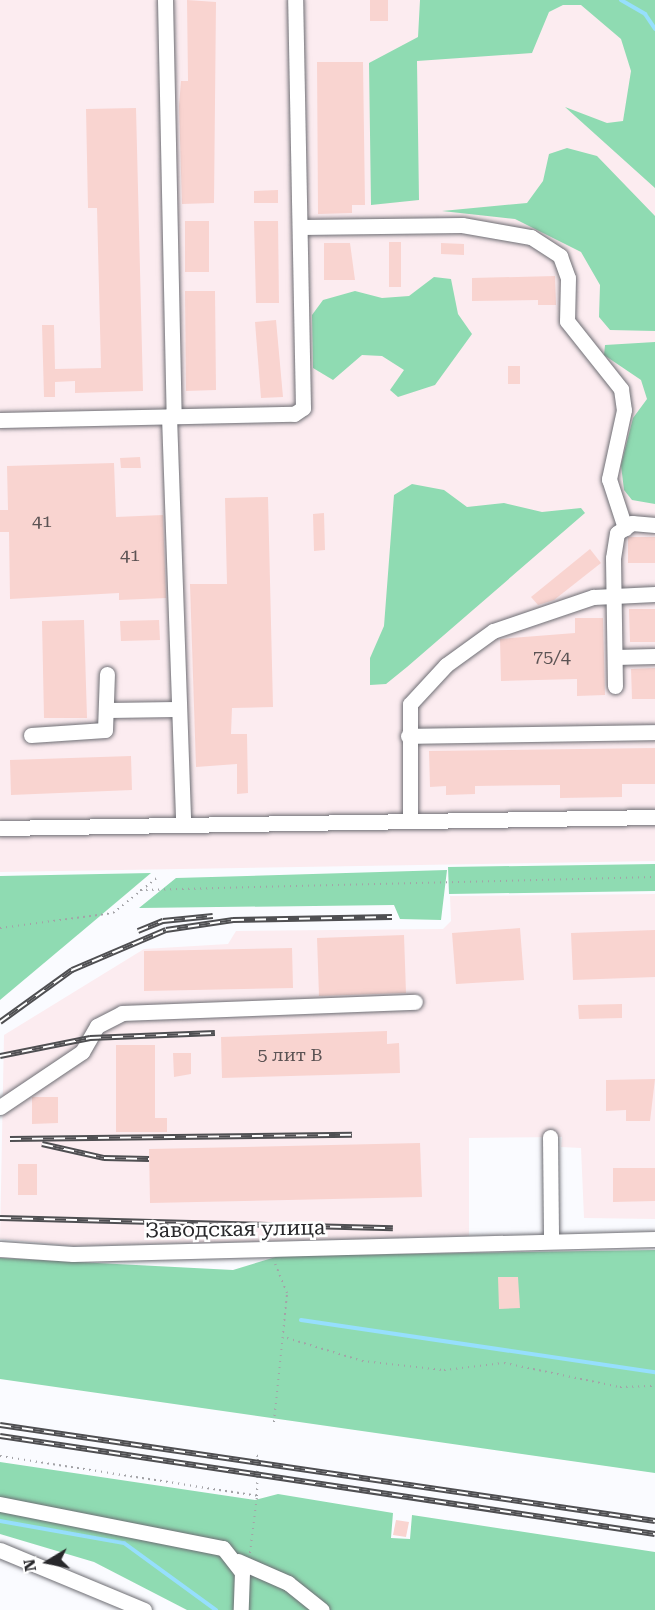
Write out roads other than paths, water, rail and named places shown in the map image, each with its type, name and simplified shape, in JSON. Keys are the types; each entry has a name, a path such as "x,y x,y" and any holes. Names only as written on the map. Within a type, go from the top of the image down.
{"street":[{"path":"165,0 176,709 183,822"},
{"path":"0,420 294,414 303,408 295,0"},
{"path":"301,227 462,225 531,237 560,256 568,278 567,321 621,389 624,410 609,479 625,528"},
{"path":"615,686 613,558 618,533 625,528 655,525"},
{"path":"410,821 408,736 410,704 446,665 492,631 593,597 655,594"},
{"path":"615,657 655,656"},
{"path":"31,735 105,730 108,710 107,674"},
{"path":"108,710 176,709"},
{"path":"408,736 655,732"},
{"path":"0,828 183,822 655,817"},
{"path":"0,1107 82,1052 97,1026 122,1013 415,1002"},
{"path":"550,1137 551,1241"},
{"name":"Заводская улица","path":"0,1249 73,1254 655,1239"},
{"path":"0,1504 178,1536 223,1548 238,1562 288,1583 322,1610"},
{"path":"0,1550 144,1610"},
{"path":"238,1562 241,1610"}],"waterway":[{"path":"621,0 645,14 655,29"},
{"path":"301,1320 655,1372"},
{"path":"0,1521 124,1543 216,1610"}],"railway":[{"path":"138,931 163,921 213,916"},
{"path":"0,1022 72,970 166,930 233,920 392,917"},
{"path":"0,1056 90,1038 215,1033"},
{"path":"10,1139 352,1135"},
{"path":"42,1144 104,1158 149,1159"},
{"path":"0,1218 393,1228"},
{"path":"0,1425 655,1521"},
{"path":"0,1436 655,1534"}]}
